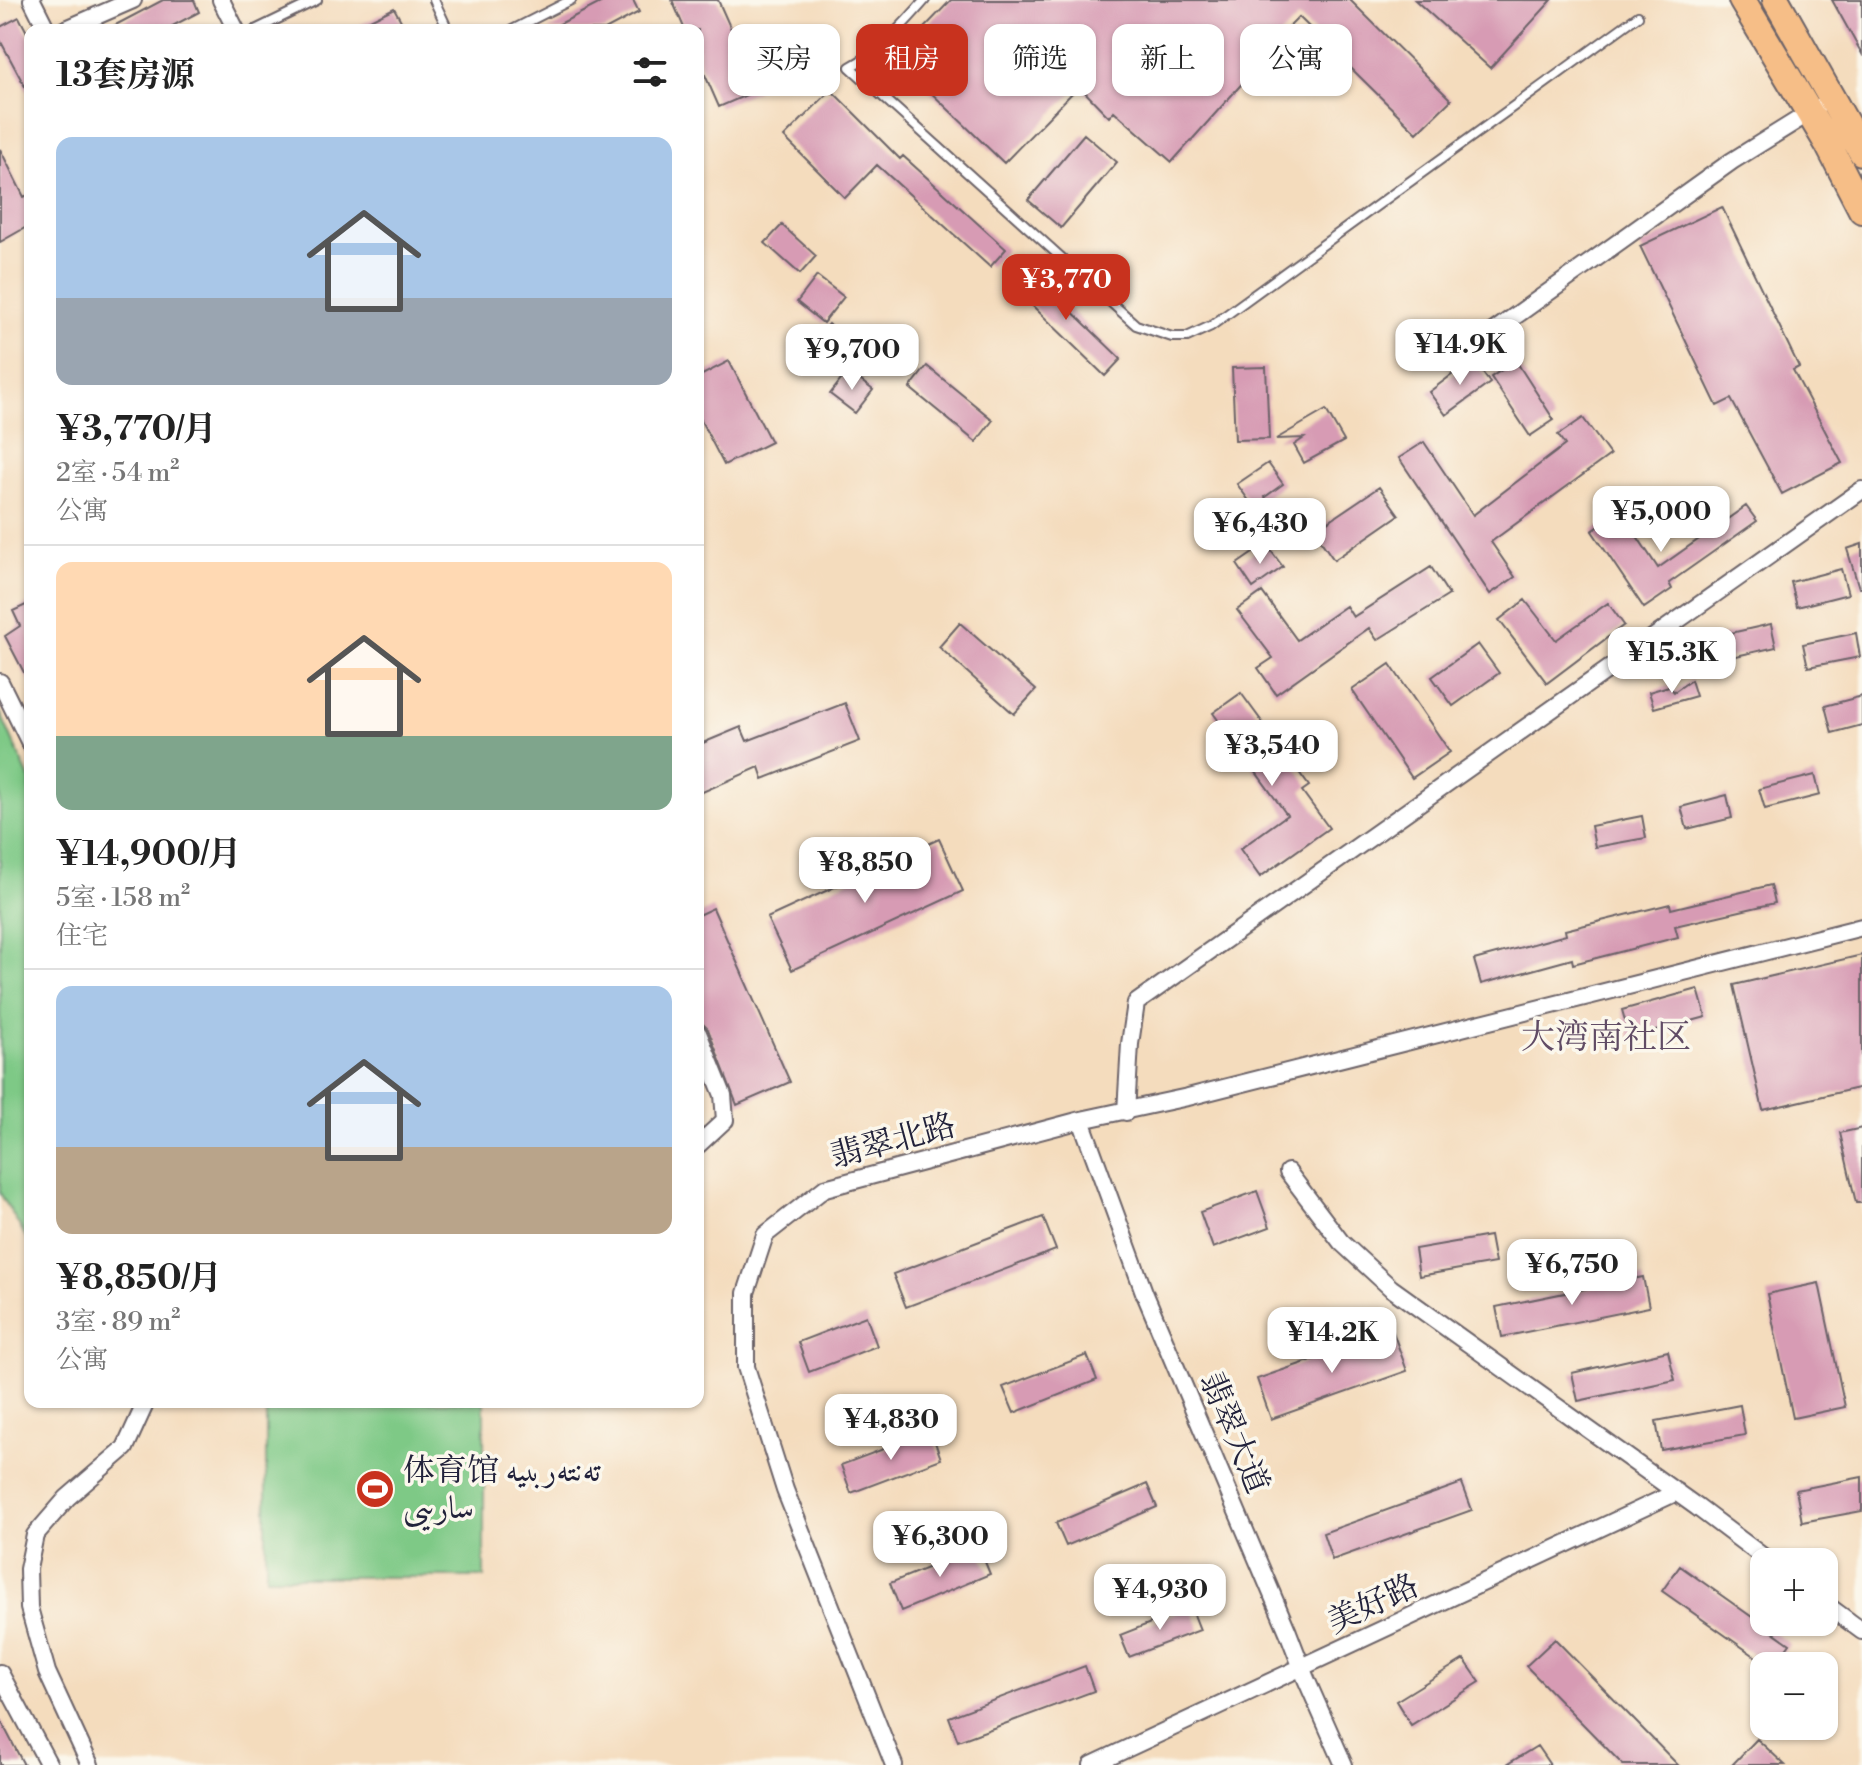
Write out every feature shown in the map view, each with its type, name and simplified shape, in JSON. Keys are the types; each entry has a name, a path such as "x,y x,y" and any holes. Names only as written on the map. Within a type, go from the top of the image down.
{"main road":[{"path":"1742,0 1862,210"},
{"path":"1776,0 1862,152"}],"street":[{"path":"32,0 44,24"},
{"path":"78,24 133,0"},
{"path":"221,0 233,24"},
{"path":"1483,339 1732,161 1832,99"},
{"path":"1126,1112 1136,1003 1862,490"},
{"path":"0,682 24,731"},
{"name":"翡翠北路","path":"894,1765 785,1490 746,1367 746,1293 765,1235 825,1188 1081,1120 1126,1112 1862,927"},
{"path":"704,1048 723,1095 725,1120 704,1139"},
{"name":"翡翠大道","path":"1081,1120 1144,1292 1344,1765"},
{"path":"1288,1172 1341,1242 1391,1288 1751,1548"},
{"path":"90,1765 47,1672 29,1608 28,1569 35,1535 67,1498 125,1448 143,1408"},
{"name":"美好路","path":"1092,1765 1677,1492"},
{"path":"1838,1613 1862,1631"},
{"path":"0,1673 49,1765"}],"lane":[{"path":"267,24 317,0"},
{"path":"434,0 445,24"},
{"path":"524,24 571,0"},
{"path":"925,0 866,58 850,67 1136,325 1172,337 1187,337 1211,326 1638,16"}],"green space":[{"path":"0,712 24,766 24,1234 0,1193"},
{"name":"体育馆 تەنتەربىيە سارىيى","path":"266,1408 484,1408 484,1577 266,1577"}],"building":[{"path":"163,0 194,0 199,12 176,24 117,24"},
{"path":"606,0 633,0 639,12 616,24 560,24"},
{"path":"672,0 718,0 729,24 728,96 744,96 719,107 704,73 704,24 682,24"},
{"path":"951,0 1350,0 1451,100 1417,133 1352,69 1352,24 1306,24 1299,17 1292,24 1240,24 1240,86 1172,162 1114,111 1109,117 1089,96 1096,96 1096,24 984,24 984,96 1069,96 1004,163 934,96 968,96 968,24 928,24"},
{"path":"1415,0 1552,0 1490,68"},
{"path":"1832,0 1862,0 1862,54"},
{"path":"394,8 403,24 362,24"},
{"path":"19,17 24,27 24,85 0,40 0,27"},
{"path":"825,96 837,96 900,159 903,156 1006,249 990,267 877,165 845,198 784,137"},
{"path":"1084,134 1117,162 1061,228 1028,200"},
{"path":"0,149 24,197 24,228 0,242"},
{"path":"1722,207 1799,367 1793,370 1842,463 1782,494 1731,399 1717,406 1640,246"},
{"path":"782,225 816,256 800,274 765,243"},
{"path":"1027,268 1121,359 1105,376 1011,285"},
{"path":"817,276 844,297 823,323 797,302"},
{"path":"828,324 855,346 839,366 812,344"},
{"path":"1473,359 1490,383 1446,415 1429,392"},
{"path":"729,361 771,442 724,465 704,427 704,374"},
{"path":"1516,361 1554,420 1530,436 1491,377"},
{"path":"927,366 993,420 976,442 910,388"},
{"path":"1266,367 1269,439 1235,440 1232,368"},
{"path":"848,371 873,390 855,413 830,394"},
{"path":"1326,410 1344,441 1304,463 1294,445 1304,438 1276,439"},
{"path":"1583,418 1610,455 1491,542 1515,577 1490,594 1399,458 1424,442 1473,515 1565,445 1558,435"},
{"path":"1268,463 1283,484 1265,497 1287,527 1256,549 1239,525 1257,512 1237,484"},
{"path":"1379,487 1399,515 1334,560 1314,531"},
{"path":"1746,506 1757,521 1669,583 1672,589 1644,608 1592,531 1621,512 1658,568"},
{"path":"1266,544 1283,567 1253,588 1237,564"},
{"path":"1862,544 1862,588 1859,588 1847,549"},
{"path":"1431,567 1449,595 1377,640 1369,628 1276,694 1258,668 1273,658 1237,610 1262,592 1297,640 1346,606 1353,617"},
{"path":"1841,569 1848,594 1797,607 1791,582"},
{"path":"1525,600 1556,640 1608,603 1624,625 1547,683 1499,620"},
{"path":"24,606 24,672 5,636 20,626 13,611"},
{"path":"960,623 1036,690 1014,714 939,647"},
{"path":"1771,624 1776,647 1727,658 1722,635"},
{"path":"1856,633 1860,657 1808,667 1803,644"},
{"path":"1478,644 1499,673 1453,706 1432,677"},
{"path":"1390,664 1450,752 1412,778 1352,690"},
{"path":"1691,680 1696,696 1654,708 1649,692 1669,686 1674,692"},
{"path":"1241,693 1309,786 1302,791 1329,828 1260,877 1240,849 1287,815 1213,713"},
{"path":"1862,696 1862,725 1832,733 1825,706"},
{"path":"845,703 860,741 763,779 759,767 704,791 704,742 741,727 747,741"},
{"path":"1815,775 1820,795 1765,809 1759,789"},
{"path":"1727,795 1732,818 1687,829 1681,807"},
{"path":"1642,816 1646,838 1595,847 1591,826"},
{"path":"939,839 963,891 792,970 767,918"},
{"path":"1771,885 1775,903 1675,926 1678,937 1573,964 1572,959 1481,984 1474,960 1566,935 1565,930 1670,904 1671,909"},
{"path":"713,908 790,1082 737,1105 704,1025 704,912"},
{"path":"1862,955 1862,1087 1763,1110 1734,985"},
{"path":"1698,989 1706,1017 1630,1038 1622,1010"},
{"path":"1862,1128 1862,1203 1856,1203 1840,1133"},
{"path":"1257,1191 1270,1227 1213,1248 1200,1212"},
{"path":"1043,1217 1056,1250 906,1307 893,1274"},
{"path":"1490,1236 1495,1263 1419,1276 1415,1249"},
{"path":"1643,1277 1649,1307 1502,1337 1496,1307"},
{"path":"1819,1283 1845,1407 1793,1418 1767,1294"},
{"path":"866,1316 877,1346 809,1372 798,1342"},
{"path":"1393,1332 1407,1371 1271,1419 1257,1379"},
{"path":"1668,1351 1675,1380 1578,1401 1572,1373"},
{"path":"1087,1355 1097,1380 1014,1413 1003,1387"},
{"path":"1740,1405 1745,1435 1661,1450 1656,1421"},
{"path":"931,1431 941,1459 851,1493 841,1465"},
{"path":"1862,1477 1862,1511 1802,1522 1796,1490"},
{"path":"1462,1483 1472,1510 1332,1560 1323,1533"},
{"path":"1147,1484 1157,1507 1066,1546 1056,1523"},
{"path":"979,1547 990,1574 901,1611 890,1583"},
{"path":"1680,1566 1750,1616 1750,1636 1779,1636 1790,1644 1784,1652 1750,1653 1662,1591"},
{"path":"1191,1607 1200,1630 1129,1657 1120,1635"},
{"path":"1555,1639 1678,1765 1623,1765 1526,1666"},
{"path":"1464,1659 1480,1682 1411,1725 1396,1701"},
{"path":"1085,1666 1094,1691 958,1741 949,1717"},
{"path":"0,1719 24,1765 0,1765"},
{"path":"1758,1740 1785,1765 1732,1765"},
{"path":"1537,1746 1550,1765 1506,1765"}],"place":[{"name":"体育馆 تەنتەربىيە سارىيى","path":"375,1489"}],"district":[{"name":"大湾南社区","path":"1606,1038"}]}
